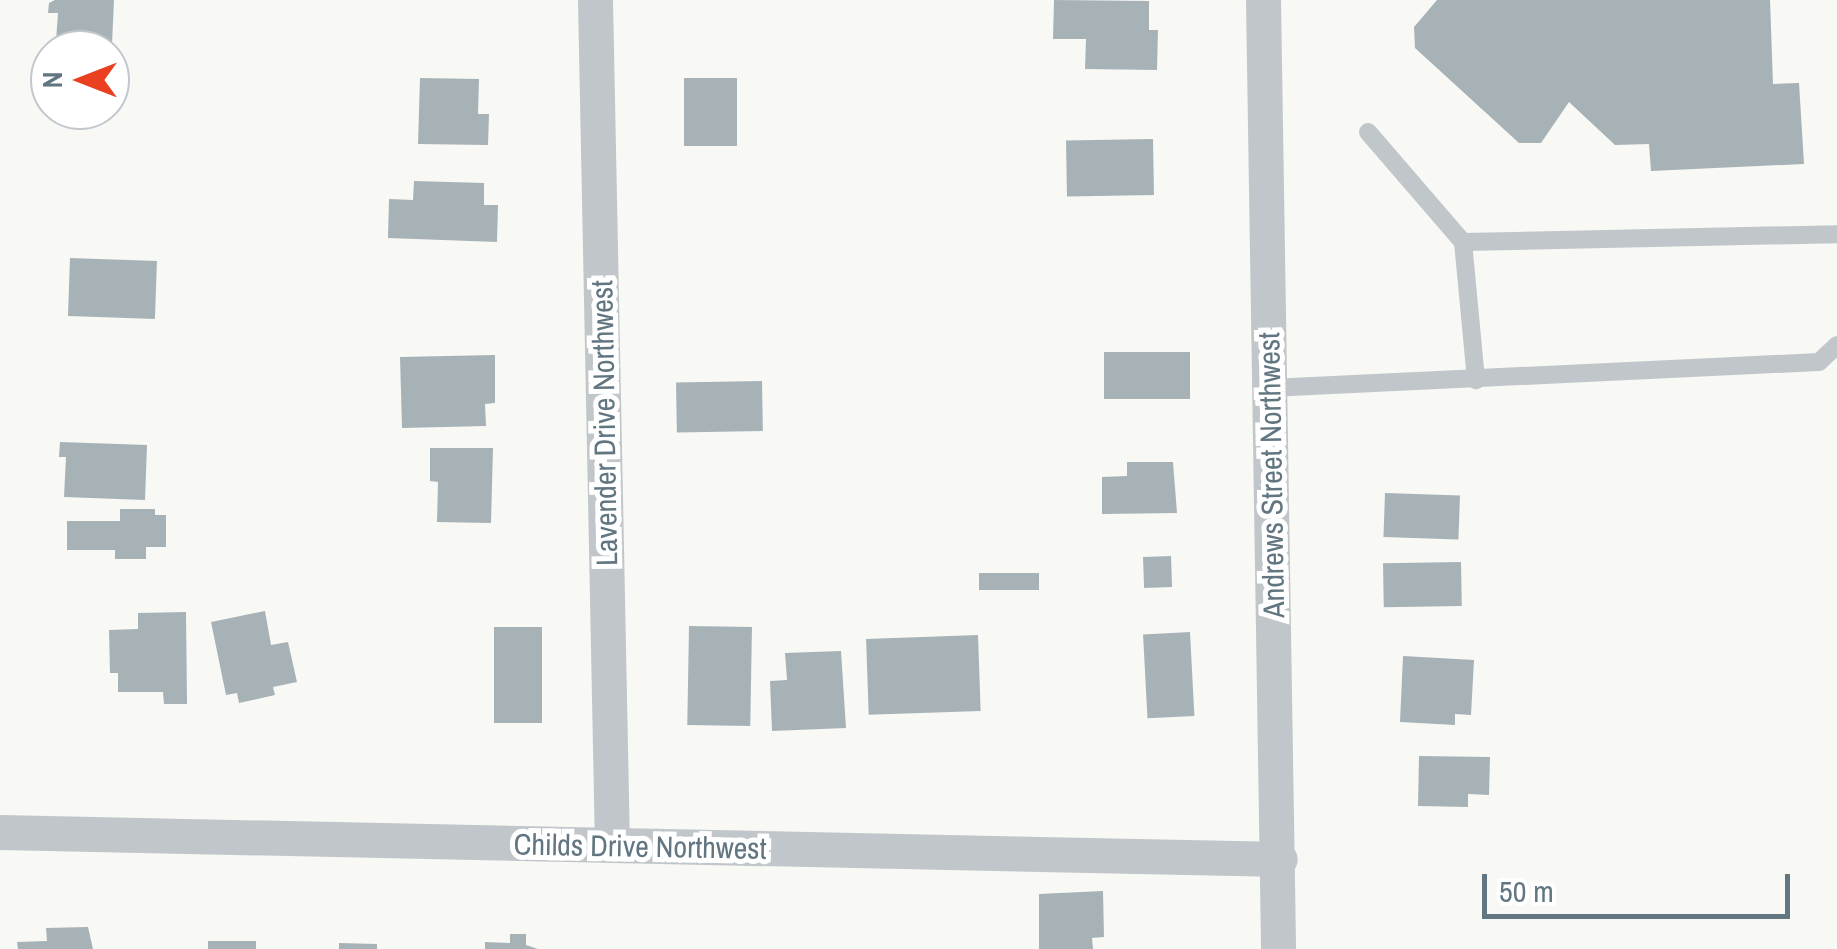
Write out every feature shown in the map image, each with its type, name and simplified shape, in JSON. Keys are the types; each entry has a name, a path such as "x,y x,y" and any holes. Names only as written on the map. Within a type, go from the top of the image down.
{"street":[{"name":"Lavender Drive Northwest","path":"595,0 612,845"},
{"name":"Andrews Street Northwest","path":"1263,0 1280,859 1278,949"},
{"name":"Childs Drive Northwest","path":"0,832 1280,859"}],"lane":[{"path":"1368,132 1463,242 1476,380"},
{"path":"1463,242 1837,234"},
{"path":"1269,388 1819,362 1837,345"}],"building":[{"path":"114,0 113,30 57,30 58,13 48,13 49,3"},
{"path":"1054,0 1149,1 1149,30 1158,30 1157,70 1085,69 1086,39 1053,39"},
{"path":"1437,0 1770,0 1773,84 1799,83 1804,164 1651,171 1649,144 1615,145 1569,102 1541,143 1519,143 1415,48 1414,27"},
{"path":"420,78 479,79 478,114 489,114 488,145 418,144"},
{"path":"684,78 737,78 737,146 684,146"},
{"path":"1153,139 1154,195 1067,197 1066,141"},
{"path":"414,181 484,183 484,205 498,205 497,242 388,238 389,199 413,200"},
{"path":"70,258 157,261 155,319 68,316"},
{"path":"1104,352 1190,352 1190,399 1104,399"},
{"path":"495,355 495,403 485,404 486,426 402,428 400,357"},
{"path":"762,381 763,431 677,432 676,383"},
{"path":"60,442 147,445 145,500 64,497 66,457 59,457"},
{"path":"430,448 493,448 491,523 437,522 438,482 430,481"},
{"path":"1127,462 1173,462 1177,513 1102,514 1102,477 1127,476"},
{"path":"1385,493 1460,496 1458,540 1383,537"},
{"path":"120,509 155,509 155,515 166,515 166,547 146,547 146,559 115,559 115,550 67,550 67,521 120,521"},
{"path":"1171,556 1172,587 1144,588 1143,557"},
{"path":"1461,562 1462,606 1384,607 1383,563"},
{"path":"979,573 1039,573 1039,590 979,590"},
{"path":"265,611 271,645 288,642 297,682 273,687 275,695 239,703 237,693 226,695 211,622"},
{"path":"186,612 187,704 164,704 163,692 118,692 118,673 110,673 109,630 138,629 138,613"},
{"path":"689,626 752,627 750,726 687,725"},
{"path":"494,627 542,627 542,723 494,723"},
{"path":"1190,632 1194,716 1147,718 1143,634"},
{"path":"978,635 981,711 869,715 866,639"},
{"path":"841,651 846,728 772,731 770,681 787,680 785,653"},
{"path":"1403,656 1474,660 1471,715 1455,714 1455,725 1400,722"},
{"path":"1419,756 1490,757 1489,795 1468,794 1468,807 1418,806"},
{"path":"1103,891 1104,937 1092,938 1093,949 1039,949 1039,894"},
{"path":"88,927 93,949 18,949 17,942 47,941 46,928"},
{"path":"510,934 526,934 526,945 538,949 485,949 485,942 510,943"},
{"path":"208,941 256,941 256,949 208,949"},
{"path":"339,943 377,944 377,949 339,949"}]}
